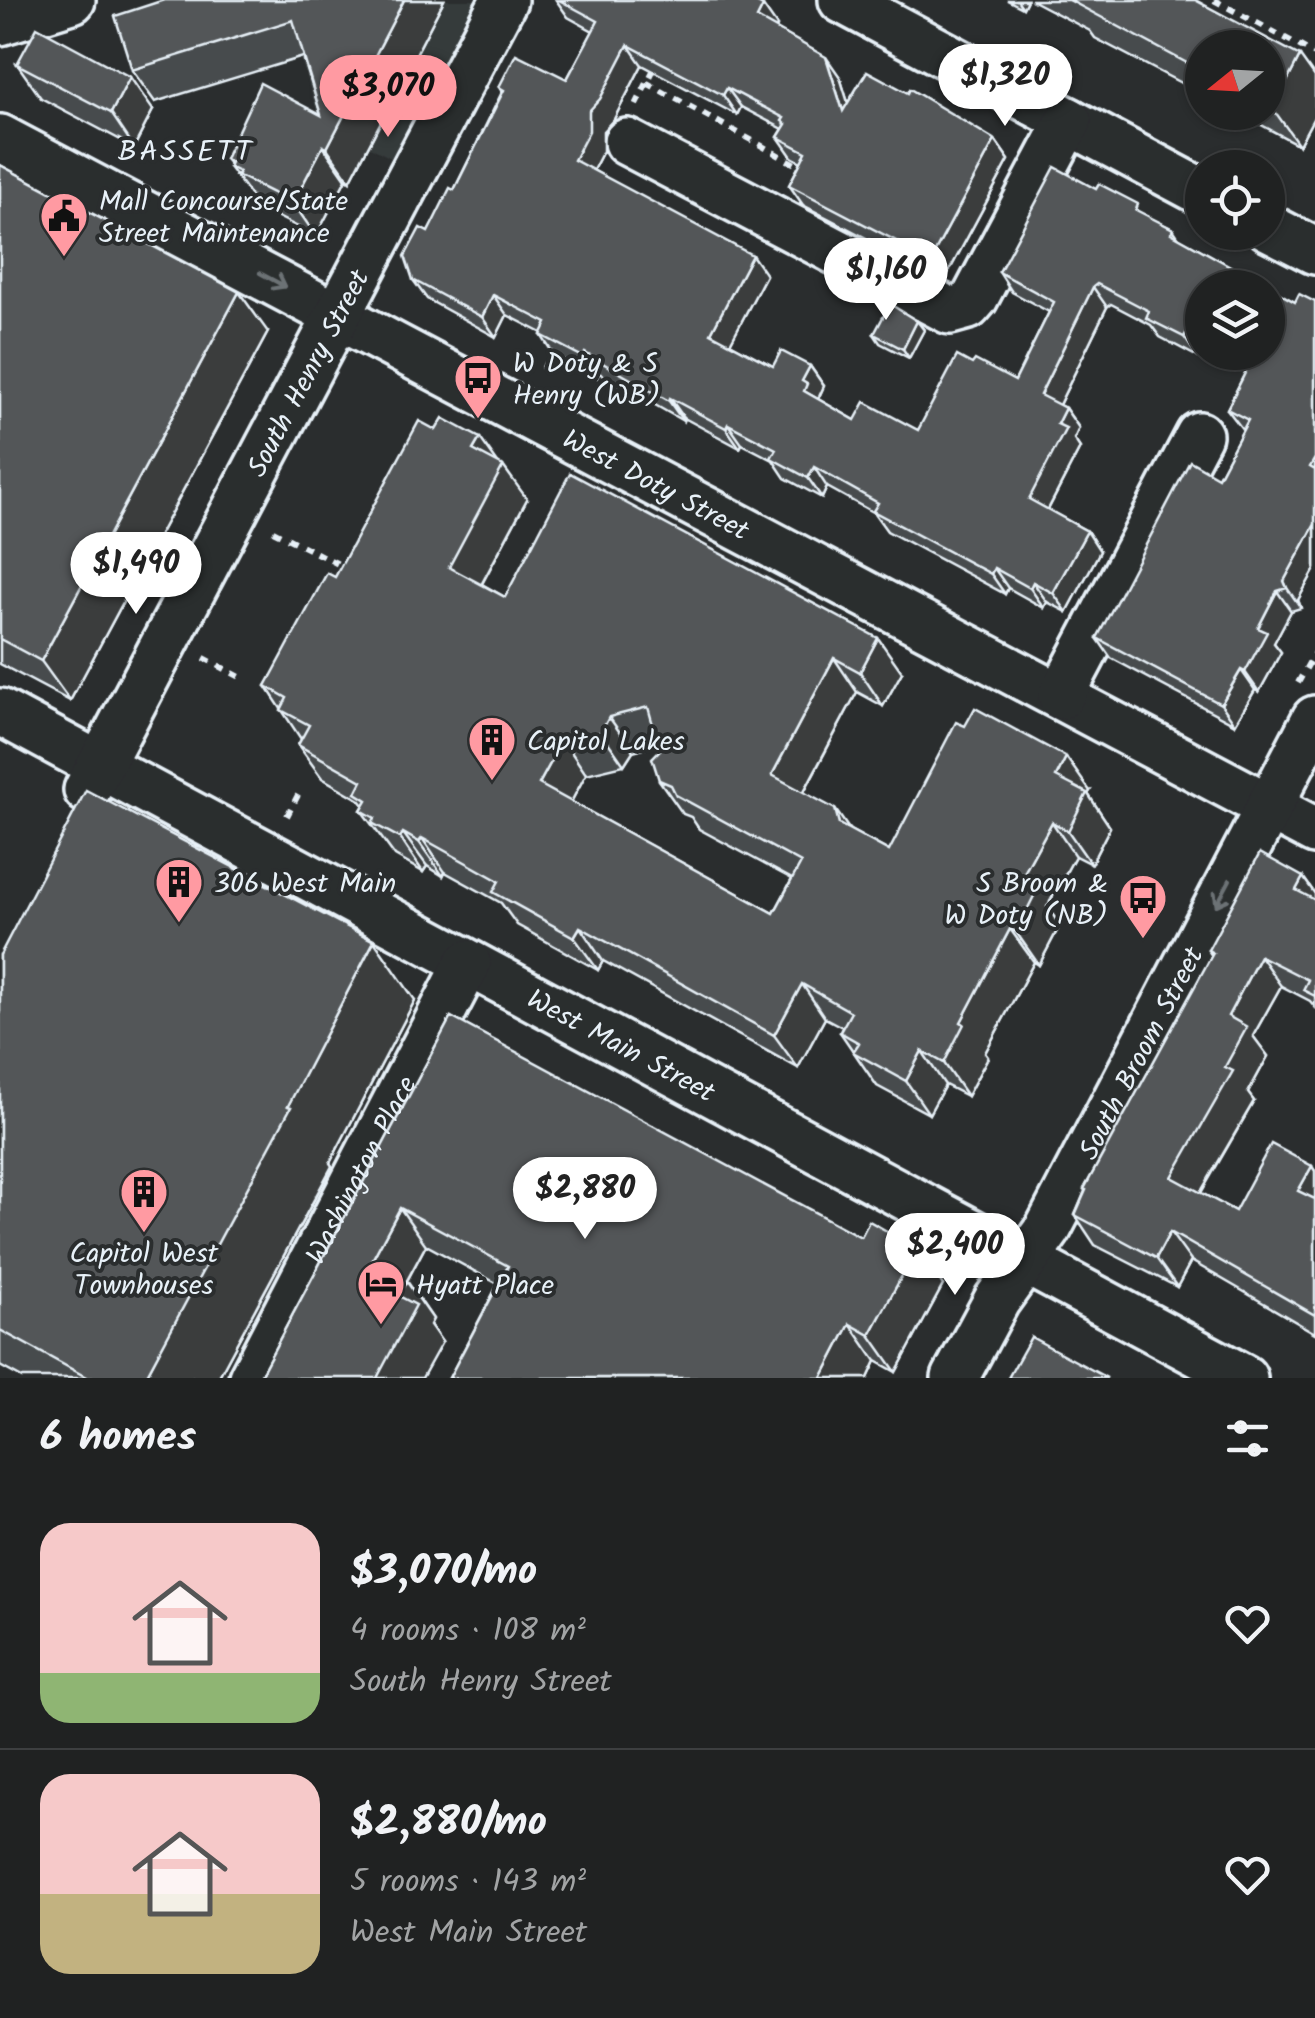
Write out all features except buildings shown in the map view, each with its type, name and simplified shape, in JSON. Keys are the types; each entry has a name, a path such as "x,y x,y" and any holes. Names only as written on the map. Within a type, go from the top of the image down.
{"street":[{"path":"0,22 72,0"},
{"name":"South Henry Street","path":"68,826 504,0"},
{"path":"842,0 1185,183"},
{"path":"629,128 950,311 968,306 975,298 1069,121"},
{"name":"West Doty Street","path":"0,138 1315,831"},
{"path":"1285,236 1315,251"},
{"path":"1061,696 1198,436"},
{"name":"West Main Street","path":"0,712 1244,1378"},
{"name":"South Broom Street","path":"955,1378 997,1300 1048,1229 1315,720"},
{"name":"Washington Place","path":"252,1378 468,963"}],"path":[{"path":"1217,1 1315,54"},
{"path":"629,128 653,71"},
{"path":"647,83 818,177"},
{"path":"542,370 558,337"},
{"path":"273,531 353,570"},
{"path":"204,658 246,680"},
{"path":"287,816 298,795"}],"shaded area":[{"path":"282,0 504,0 414,170 320,121"}],"place":[{"name":"Mall Concourse/State Street Maintenance","path":"64,258"},
{"name":"W Doty & S Henry (WB)","path":"478,420"},
{"name":"Capitol Lakes","path":"492,782"},
{"name":"306 West Main","path":"179,924"},
{"name":"S Broom & W Doty (NB)","path":"1143,940"},
{"name":"Capitol West Townhouses","path":"144,1234"},
{"name":"Hyatt Place","path":"381,1326"}],"district":[{"name":"BASSETT","path":"186,151"}]}
